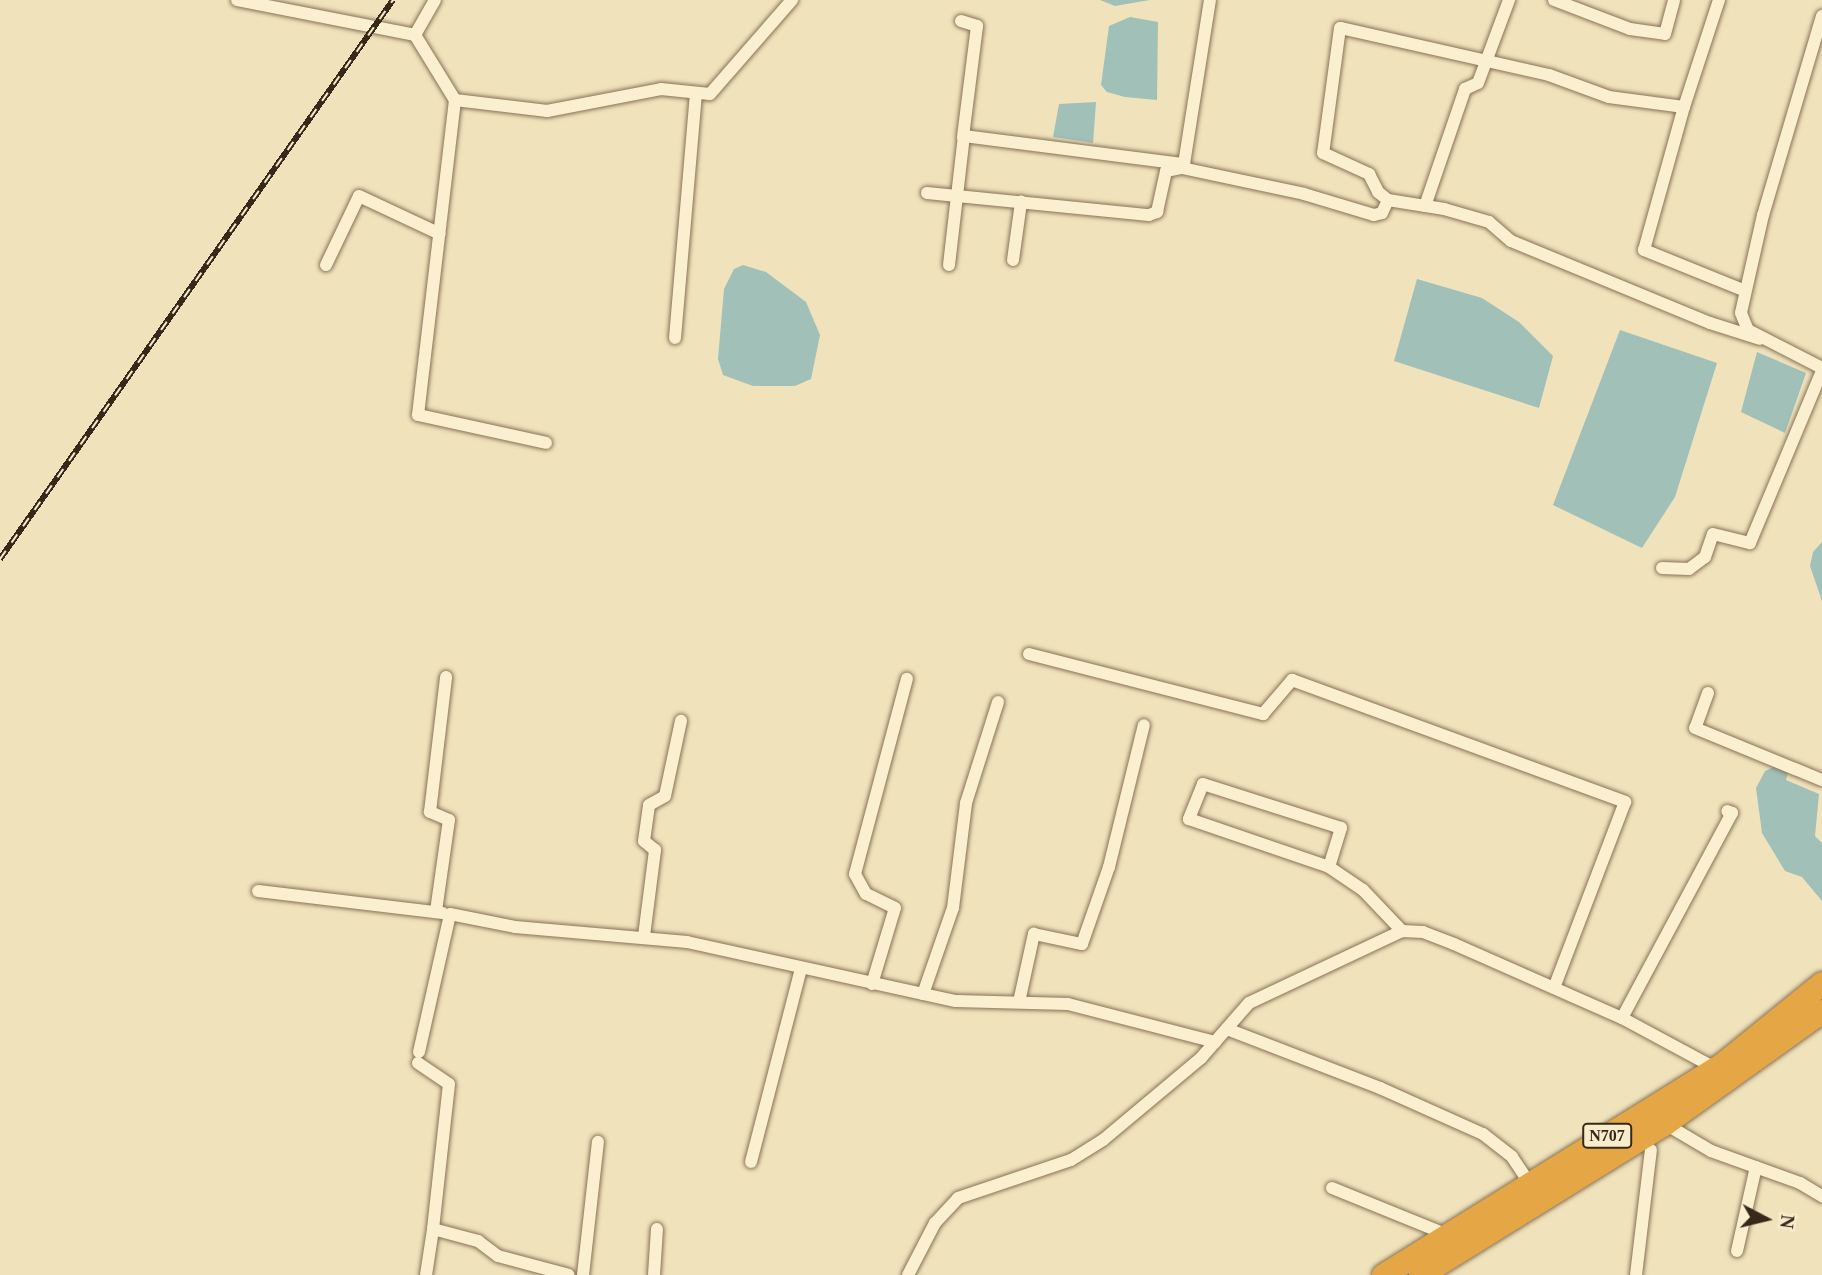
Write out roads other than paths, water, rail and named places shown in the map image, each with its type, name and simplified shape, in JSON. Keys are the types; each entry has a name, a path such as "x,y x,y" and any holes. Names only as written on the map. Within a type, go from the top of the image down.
{"highway":[{"name":"N707","path":"1382,1275 1530,1184 1656,1117 1822,983"},
{"name":"N707","path":"1420,1275 1656,1117 1822,1011"}],"street":[{"path":"237,0 415,35 455,100 418,415 546,443"},
{"path":"415,35 435,0"},
{"path":"455,100 547,111 661,89 710,94 792,0"},
{"path":"963,137 1095,149 1183,165 1210,0"},
{"path":"1425,206 1465,89 1478,83 1509,0"},
{"path":"1554,0 1630,29 1665,34 1674,0"},
{"path":"1719,0 1684,107 1644,250 1743,290"},
{"path":"1760,338 1742,323 1743,290 1822,16"},
{"path":"949,265 977,26 961,21"},
{"path":"1662,568 1689,569 1706,557 1713,534 1750,543 1822,369 1760,338 1710,323 1511,241 1489,222 1388,200 1378,192 1370,174 1323,153 1340,28 1549,75 1609,97 1684,107"},
{"path":"675,338 696,93"},
{"path":"927,193 1149,215 1157,212 1166,171 1171,168 1288,190 1374,215 1382,213 1388,200"},
{"path":"326,265 359,196 440,234"},
{"path":"1013,260 1021,202"},
{"path":"1029,654 1263,715 1292,680 1625,802 1554,988"},
{"path":"436,911 449,820 430,811 446,677"},
{"path":"872,984 895,908 866,894 855,874 907,679"},
{"path":"1708,693 1695,728 1822,780"},
{"path":"923,994 953,908 966,803 998,702"},
{"path":"644,936 655,850 644,841 649,805 665,796 681,721"},
{"path":"1019,1002 1034,934 1082,944 1109,867 1144,725"},
{"path":"1329,867 1341,828 1203,784 1189,819 1329,867 1363,890 1402,931 1444,940 1554,988 1622,1018 1715,1069"},
{"path":"1622,1018 1732,813 1727,811"},
{"path":"258,891 436,911 516,927 644,936 956,1001 1068,1004 1215,1042"},
{"path":"426,1275 449,1083 419,1057 450,914"},
{"path":"908,1275 935,1223 958,1198 1071,1160 1103,1140 1215,1042 1249,1003 1268,991 1402,931"},
{"path":"751,1162 801,969"},
{"path":"1227,1029 1483,1134 1512,1157 1530,1184"},
{"path":"1656,1117 1711,1151 1822,1196"},
{"path":"583,1275 598,1142"},
{"path":"1636,1275 1651,1150"},
{"path":"1737,1251 1756,1167"},
{"path":"1332,1188 1448,1235"},
{"path":"433,1229 478,1241 498,1256 569,1275"},
{"path":"654,1275 657,1229"}],"water":[{"path":"1100,0 1150,0 1115,6"},
{"path":"1130,17 1158,22 1157,100 1125,97 1107,92 1101,85 1109,26"},
{"path":"1096,102 1093,143 1053,137 1059,104"},
{"path":"743,265 766,272 806,302 820,335 811,379 795,386 753,386 723,375 718,359 724,289 734,269"},
{"path":"1417,279 1482,298 1519,322 1553,356 1539,408 1394,361"},
{"path":"1620,330 1717,363 1675,497 1642,548 1553,505"},
{"path":"1757,352 1806,373 1785,433 1741,412"},
{"path":"1822,542 1822,601 1810,566 1813,552"},
{"path":"1776,766 1788,773 1786,780 1819,794 1815,836 1822,843 1822,901 1802,877 1785,871 1762,833 1756,788 1765,771"}],"railway":[{"path":"0,559 393,0"}]}
